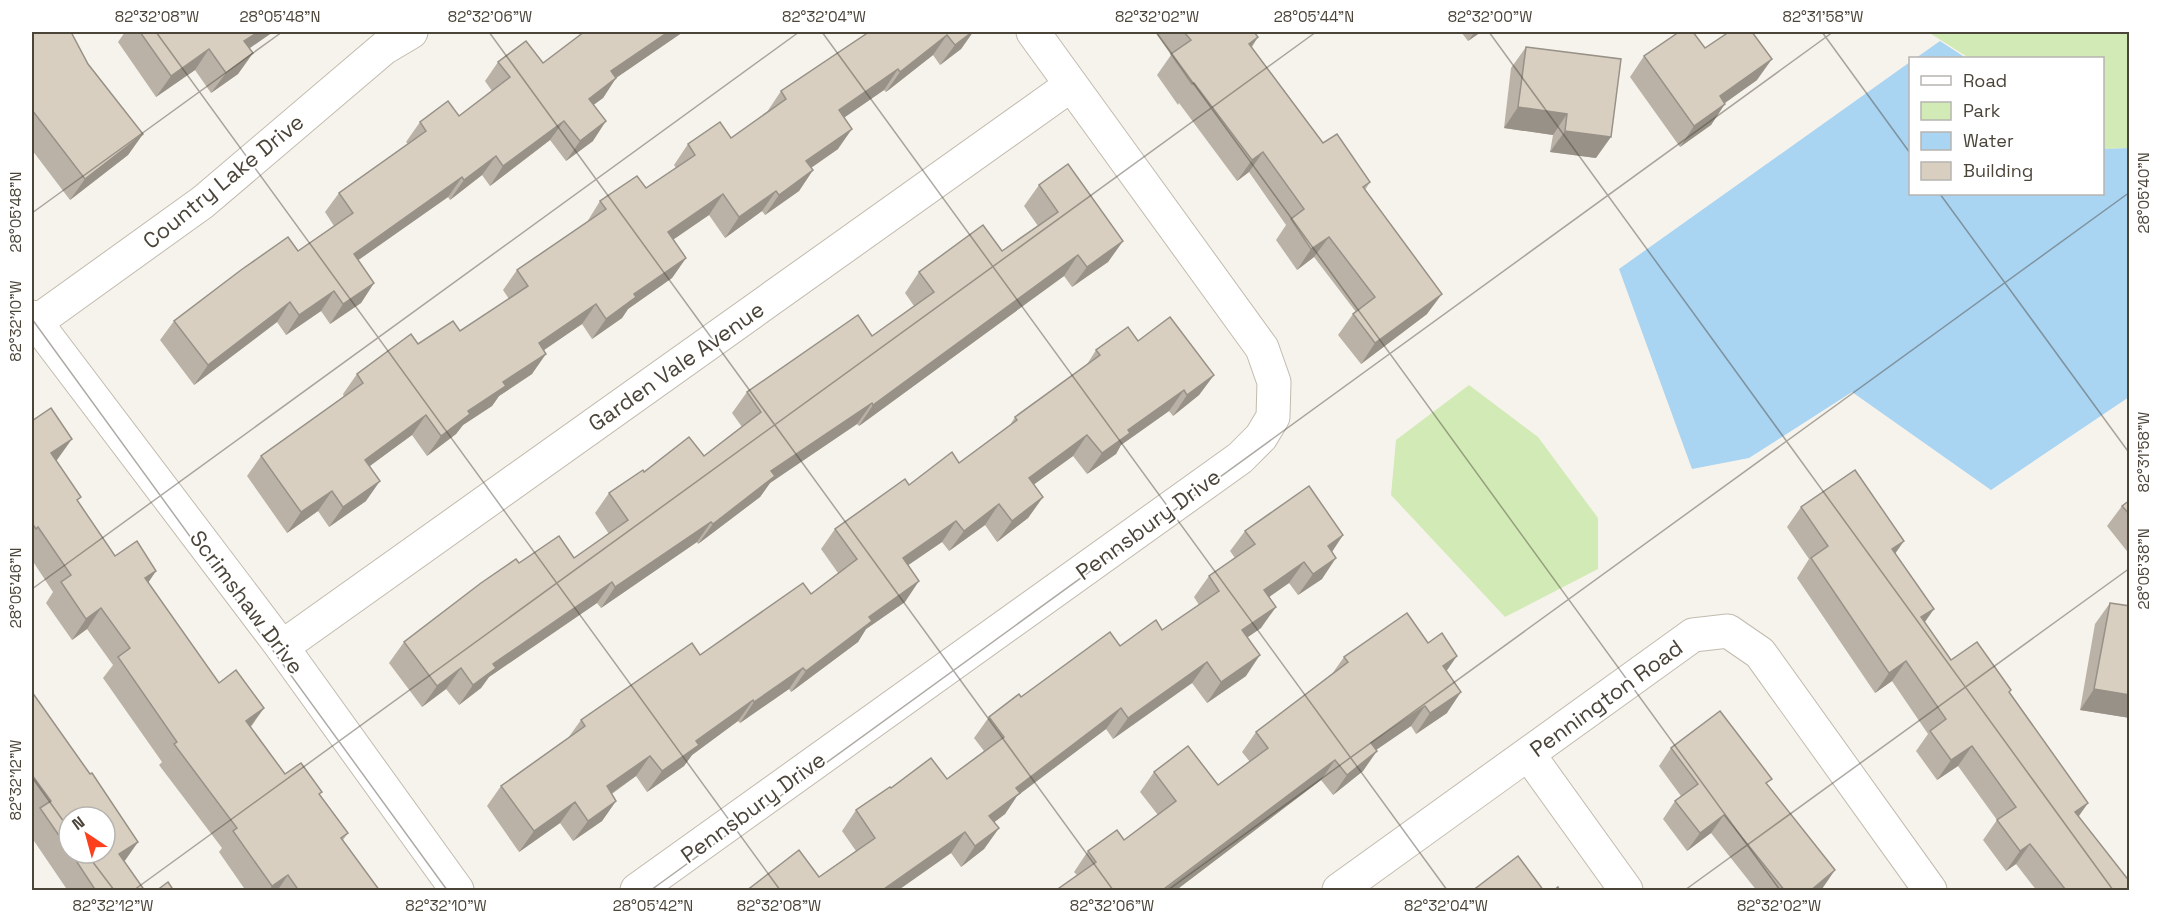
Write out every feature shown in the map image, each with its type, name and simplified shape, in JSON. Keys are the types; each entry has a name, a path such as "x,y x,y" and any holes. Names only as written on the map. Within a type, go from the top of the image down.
{"street":[{"name":"Country Lake Drive","path":"33,322 203,202 384,48 411,32"},
{"name":"Pennsbury Drive","path":"637,891 1240,458 1261,436 1274,417 1274,382 1262,348 1033,32"},
{"name":"Garden Vale Avenue","path":"282,647 1071,85"},
{"name":"Scrimshaw Drive","path":"33,322 282,647 457,891"},
{"name":"Pennington Road","path":"1339,891 1693,635 1728,631 1760,653 1930,891"},
{"path":"1529,755 1626,891"}],"green space":[{"path":"1928,32 2129,32 2129,148 2107,149 2104,147 2104,57 1967,57"},
{"path":"1469,385 1538,437 1598,518 1598,569 1505,617 1391,495 1396,440"}],"water":[{"path":"1940,41 1964,57 1917,57"},
{"path":"1909,63 1909,195 2104,195 2104,148 2129,148 2129,397 1991,490 1852,392 1749,458 1692,469 1619,269"}],"building":[{"path":"32,32 71,32 88,64 143,134 85,179 32,110"},
{"path":"140,32 258,32 244,41 253,53 226,73 209,49 171,76"},
{"path":"584,32 668,32 611,71 616,78 589,99 606,121 580,141 564,121 503,166 496,156 464,180 462,177 354,254 374,283 343,304 334,291 299,315 290,302 208,365 174,321 288,237 298,251 353,213 339,193 426,131 420,122 448,101 459,116 510,77 498,62 526,41 543,63"},
{"path":"869,32 972,32 955,45 947,35 900,72 898,69 839,110 852,129 806,161 813,170 779,195 776,191 739,217 723,194 668,232 686,258 634,294 636,297 606,319 596,304 539,343 546,354 503,382 506,386 468,411 470,414 441,436 426,415 365,460 380,481 343,507 332,491 301,512 261,456 363,383 357,374 411,334 418,344 453,321 460,331 528,286 517,270 606,209 600,201 637,176 646,188 695,155 688,144 720,122 731,138 786,99 781,91"},
{"path":"1184,32 1254,32 1258,37 1249,44 1323,143 1337,134 1370,182 1363,187 1442,294 1375,343 1353,314 1375,297 1329,237 1311,249 1291,219 1304,209 1263,152 1252,160 1194,83 1192,84 1171,54 1191,40"},
{"path":"1679,32 1693,32 1705,48 1729,32 1752,32 1772,59 1720,96 1725,104 1694,126 1644,56"},
{"path":"1526,47 1621,59 1611,137 1565,131 1567,114 1518,107"},
{"path":"1068,164 1123,241 1087,267 1078,255 873,405 872,403 771,471 775,476 713,524 711,522 615,587 612,582 493,664 496,668 473,685 461,668 437,686 404,642 516,559 519,563 559,536 574,558 628,520 609,493 643,470 644,472 689,437 704,456 761,412 747,392 858,315 872,336 934,292 919,272 983,225 1002,251 1058,212 1039,185"},
{"path":"1170,317 1214,375 1187,395 1184,390 1128,430 1130,433 1102,453 1087,435 1029,478 1043,497 1012,521 999,504 964,531 956,521 903,558 919,581 869,617 872,621 806,671 803,668 754,702 753,700 696,741 699,745 662,771 650,756 607,786 616,801 588,821 575,802 534,831 501,786 585,726 581,720 692,643 700,655 803,583 811,594 857,559 835,529 905,479 909,485 952,452 959,463 1017,420 1015,417 1100,355 1096,350 1128,327 1138,341"},
{"path":"51,408 72,439 51,453 81,497 77,500 115,556 137,541 156,571 145,578 219,683 236,670 264,708 246,721 285,774 301,763 322,792 319,794 348,833 341,838 380,891 299,891 288,875 272,886 233,831 237,828 174,744 177,742 118,657 130,648 101,608 86,619 61,582 71,575 38,527 36,529 32,523 32,421"},
{"path":"1855,470 1904,541 1892,549 1934,609 1921,617 1951,660 1977,642 2011,690 2009,692 2088,803 2075,812 2130,882 2130,891 2063,891 2065,889 2030,844 2020,851 1997,820 2016,807 1972,746 1951,760 1930,731 1946,719 1906,661 1889,673 1811,558 1828,546 1801,507"},
{"path":"1309,486 1343,535 1328,546 1336,558 1313,574 1304,562 1264,590 1276,607 1242,630 1260,655 1221,682 1207,662 1128,718 1121,708 1016,788 1020,793 989,816 999,828 975,846 965,832 881,891 746,891 799,850 819,877 875,838 856,810 891,788 931,758 947,779 1004,737 989,717 1019,694 1021,697 1110,632 1120,646 1156,620 1162,630 1219,591 1209,576 1255,544 1245,531"},
{"path":"2130,500 2130,515 2122,506"},
{"path":"2110,603 2130,606 2130,695 2094,689"},
{"path":"1407,613 1428,643 1442,633 1457,656 1443,666 1461,692 1430,713 1425,706 1371,743 1377,751 1347,775 1335,760 1164,889 1165,891 1055,891 1096,862 1088,851 1117,830 1124,840 1176,801 1154,772 1188,746 1218,785 1268,748 1256,732 1348,662 1344,657"},
{"path":"32,692 113,805 57,805 57,833 40,808 51,801 32,775"},
{"path":"1720,711 1772,779 1766,783 1835,870 1810,891 1785,891 1724,815 1700,833 1675,801 1698,784 1671,748"},
{"path":"117,810 138,842 119,854 145,891 96,891 79,865 117,865"},
{"path":"1518,856 1544,891 1472,891"},
{"path":"168,882 174,891 156,891"}]}
